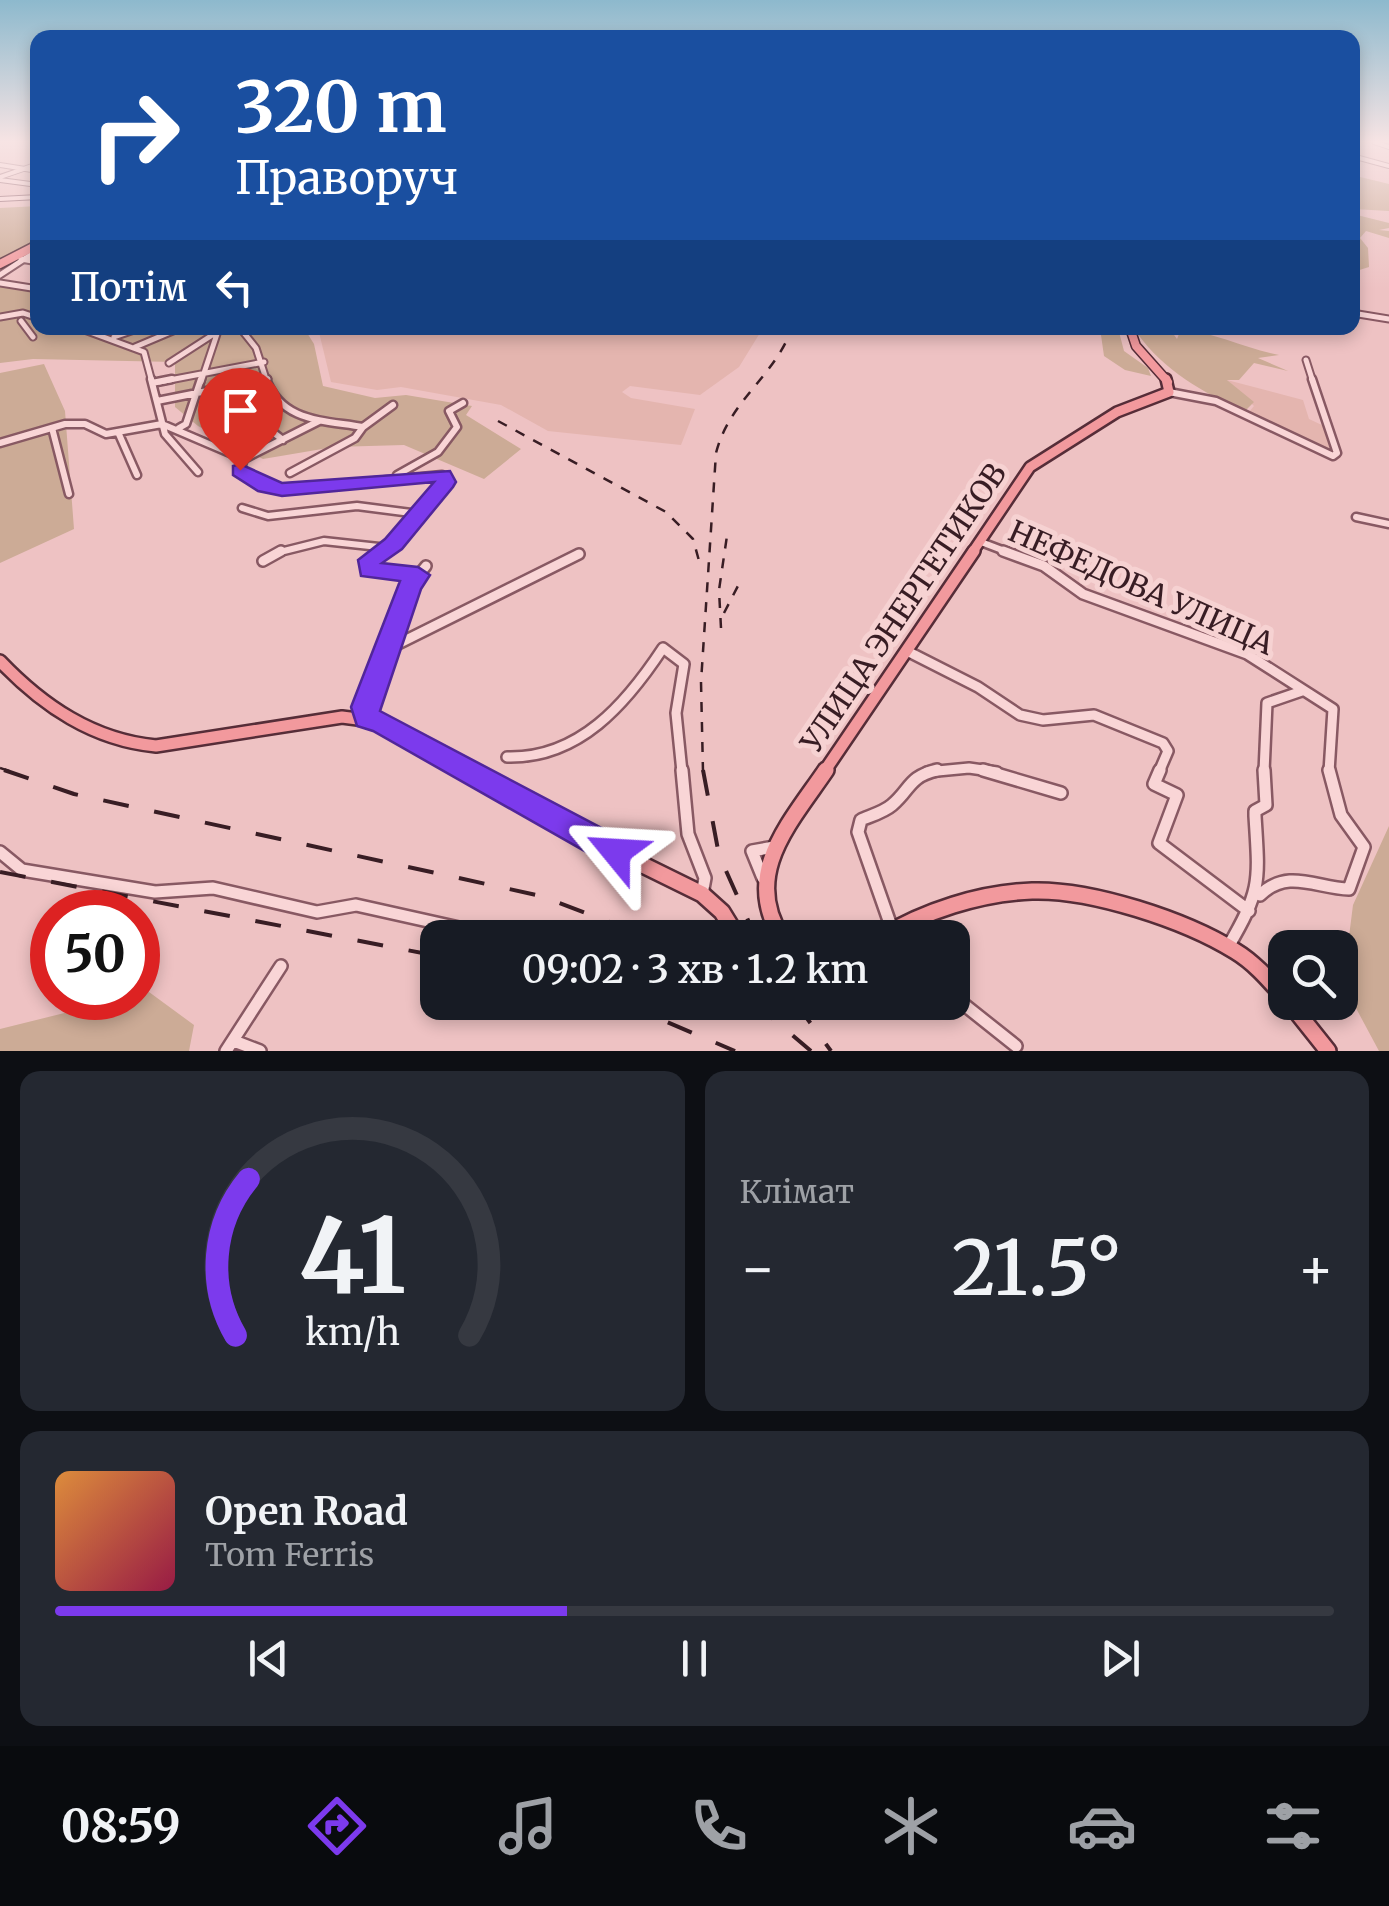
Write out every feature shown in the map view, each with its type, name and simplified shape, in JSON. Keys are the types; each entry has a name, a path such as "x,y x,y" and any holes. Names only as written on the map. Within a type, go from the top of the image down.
{"main road":[{"path":"0,264 30,251"},
{"path":"1132,335 1135,344 1166,374 1171,394"},
{"name":"УЛИЦА ЭНЕРГЕТИКОВ","path":"772,920 767,910 763,878 770,854 1030,467 1117,412 1171,394"},
{"path":"0,661 25,688 54,708 126,746 156,746 342,717 381,722 582,835 702,894 727,920"},
{"path":"908,920 973,900 1046,891 1170,924 1228,946 1268,983"},
{"path":"1303,1020 1328,1051"}],"street":[{"path":"0,199 21,198 27,191"},
{"path":"0,275 16,258 30,261"},
{"path":"0,283 30,288"},
{"path":"1360,314 1389,319"},
{"path":"0,317 30,315"},
{"path":"21,321 30,333"},
{"path":"104,335 144,352 165,434 198,472"},
{"path":"114,338 122,335"},
{"path":"136,347 164,335"},
{"path":"168,363 210,335"},
{"path":"177,428 186,424 217,335"},
{"path":"249,335 264,362 275,400 287,412 363,427"},
{"path":"1171,394 1216,401 1333,456 1337,453 1334,438 1306,360"},
{"path":"152,383 264,362"},
{"path":"157,400 268,379"},
{"path":"232,386 246,412 283,440"},
{"path":"393,478 452,440 457,427 449,411 462,403"},
{"path":"290,473 355,438 363,427 394,405"},
{"path":"320,421 244,461 240,470 266,486 282,490 442,475 444,484 419,514 388,548 370,560 370,570 418,575"},
{"path":"0,443 79,423 99,434 162,424 244,461"},
{"path":"52,428 69,494"},
{"path":"118,432 137,474"},
{"path":"242,508 251,514 274,515 343,506 419,514"},
{"path":"1356,516 1389,524"},
{"path":"263,560 280,550 316,543 352,540 388,548"},
{"name":"НЕФЕДОВА УЛИЦА","path":"981,542 1044,566 1083,594 1235,649 1334,709 1328,772 1338,820 1364,847 1360,867 1349,889 1289,878 1274,880 1260,894"},
{"path":"386,650 580,554"},
{"path":"367,718 365,707 409,586 426,566"},
{"path":"507,757 542,758 595,727 628,697 663,648 670,650 684,664 676,713 688,834 705,878 702,894"},
{"path":"907,651 978,687 1020,715 1043,720 1094,715 1163,743 1168,752 1154,784 1177,795 1159,844 1249,911"},
{"path":"1228,946 1260,894 1260,848 1253,823 1255,811 1266,805 1263,745 1267,703 1302,692"},
{"path":"882,920 858,832 861,820 892,806 899,788 926,773 955,766 1020,776 1061,794"},
{"path":"0,852 22,870 155,892 213,888 318,912 356,906 421,920"},
{"path":"260,1051 230,1046 281,966"},
{"path":"970,1009 1016,1046"}],"shaded area":[{"path":"1360,191 1389,191 1389,211 1360,209"},
{"path":"30,206 30,248 0,264 0,208"},
{"path":"1360,216 1389,223 1389,228 1379,230 1389,231 1389,238 1366,231 1360,238"},
{"path":"1360,238 1368,248 1369,267 1360,270"},
{"path":"0,284 30,289 30,335 308,335 323,386 375,398 406,395 472,406 466,415 521,449 484,479 404,445 334,447 263,459 198,426 175,407 175,362 33,359 0,363"},
{"path":"320,335 759,335 739,367 700,395 630,386 622,392 631,398 695,409 681,445 548,431 501,405 401,387 377,390 331,382"},
{"path":"1101,335 1120,335 1124,351 1148,368 1151,376 1125,370 1104,356"},
{"path":"1139,335 1174,335 1177,339 1179,335 1210,335 1279,355 1258,358 1288,371 1254,363 1239,380 1227,380 1254,402 1244,412 1172,370"},
{"path":"44,364 65,411 74,529 0,563 0,373"},
{"path":"1227,380 1303,400 1309,419 1324,426 1330,450 1248,413 1254,406"},
{"path":"1389,826 1389,1051 1379,1051 1358,1012 1358,930 1350,930 1353,905"},
{"path":"160,1000 194,1025 189,1051 0,1051 0,1029 36,1020 160,1020"}],"railway":[{"path":"703,772 701,682 716,453 731,418 775,360 789,335"},
{"path":"498,421 666,512 693,539 701,568"},
{"path":"721,628 719,590 728,529"},
{"path":"724,613 742,578"},
{"path":"0,768 12,772"},
{"path":"4,770 74,794 541,896 604,920"},
{"path":"703,770 719,855 748,920"},
{"path":"0,872 420,953"},
{"path":"662,1020 735,1051"},
{"path":"774,1020 811,1051"},
{"path":"808,1020 831,1051"}],"route":[{"path":"240,470 266,486 282,490 442,475 446,480 428,504 394,544 370,560 370,570 418,575 409,586 365,707 367,718 381,722 616,852"}]}
